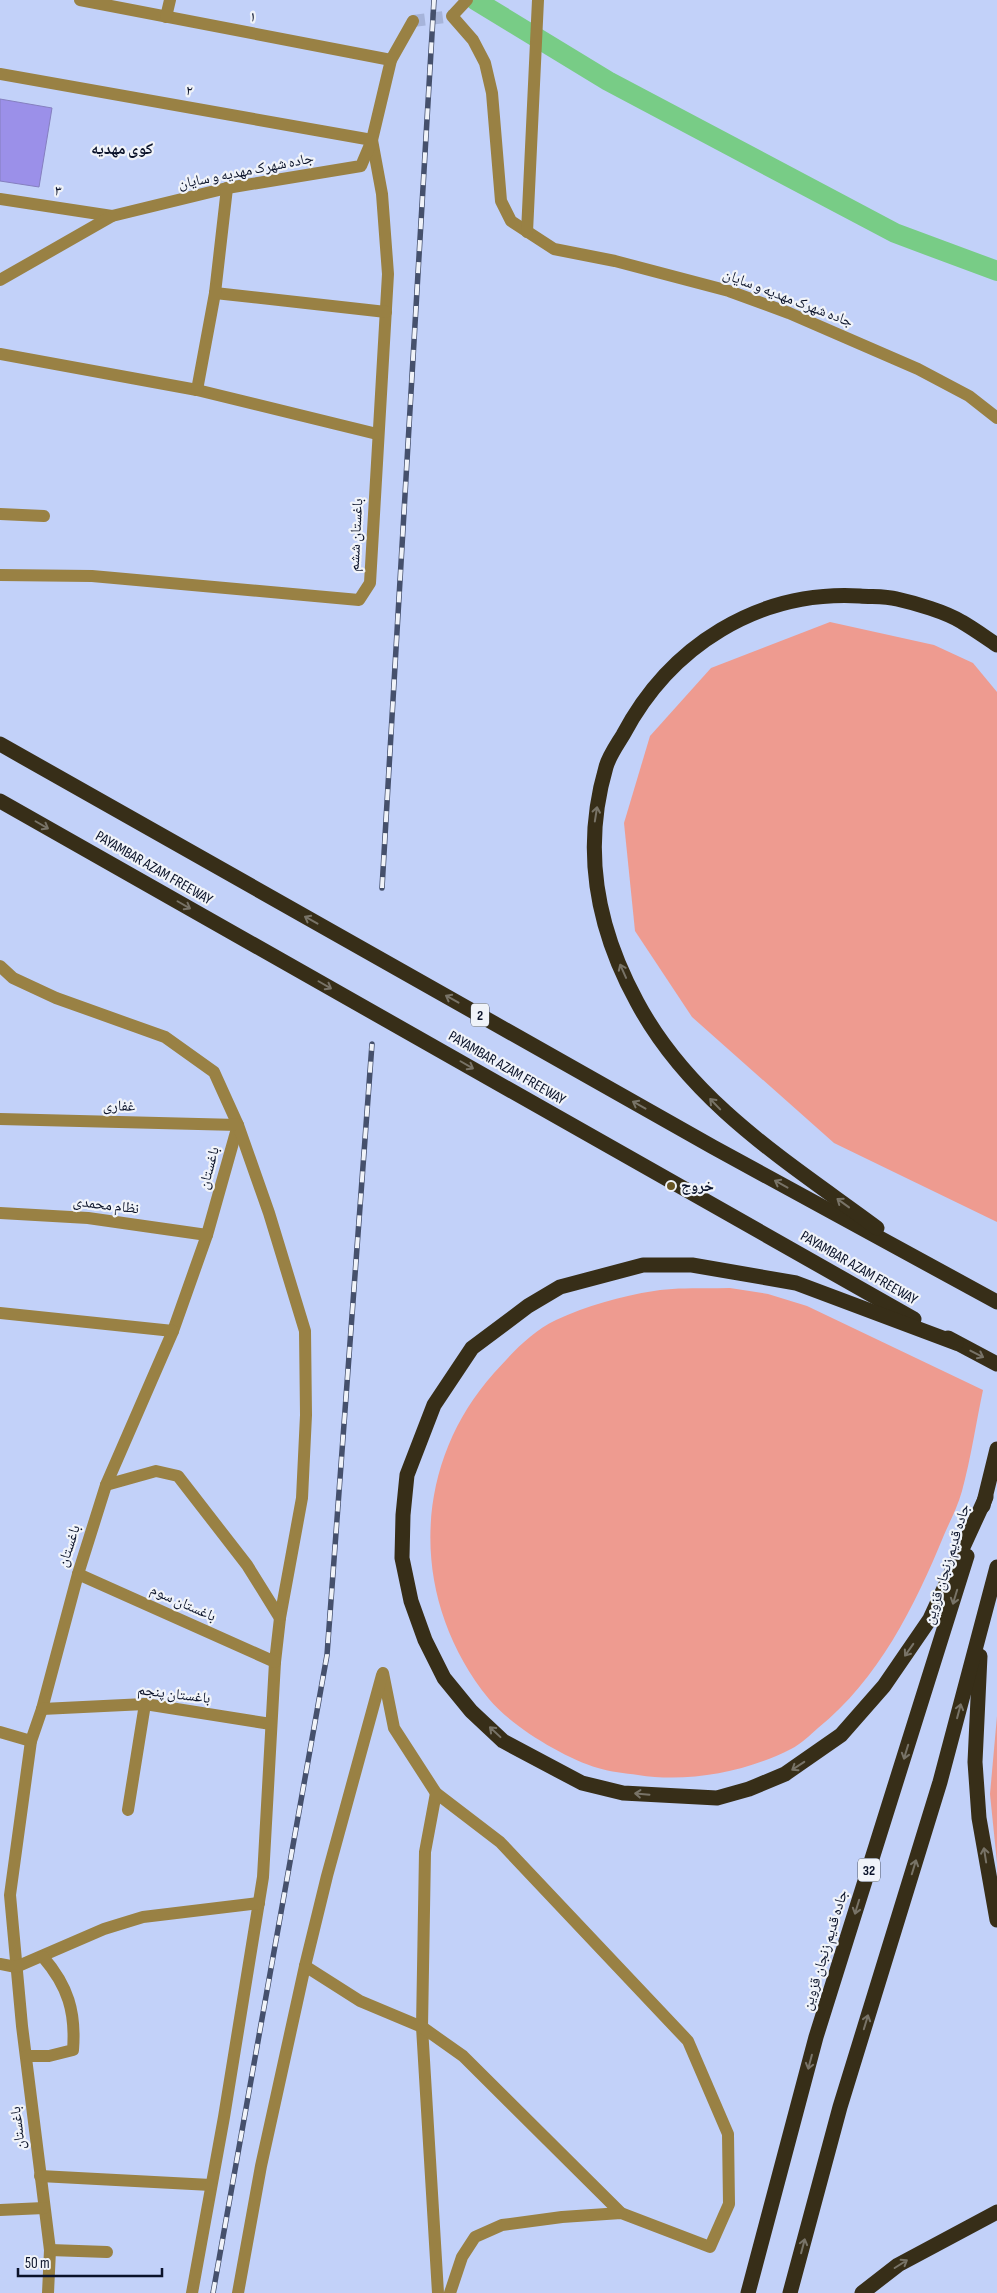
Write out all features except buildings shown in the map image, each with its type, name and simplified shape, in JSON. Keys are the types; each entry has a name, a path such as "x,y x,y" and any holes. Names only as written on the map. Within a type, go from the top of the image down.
{"highway":[{"path":"925,1263 719,1109 672,1058 637,1002 610,944 594,878 595,817 607,765 638,705 679,659 727,626 782,603 837,595 896,598 959,620 997,645"},
{"name":"PAYAMBAR AZAM FREEWAY","path":"0,744 705,1142 997,1302"},
{"name":"PAYAMBAR AZAM FREEWAY","path":"0,801 956,1343 997,1364"},
{"path":"956,1343 796,1283 692,1265 643,1265 560,1287 528,1306 472,1348 434,1405 407,1475 403,1515 402,1558 422,1632 444,1678 472,1711 503,1741 582,1783 623,1793 717,1798 749,1789 785,1774 841,1735 884,1686 930,1619 986,1497"},
{"name":"جاده قدیم زنجان قزوین","path":"748,2293 816,2037 986,1497 997,1449"},
{"path":"790,2293 840,2106 940,1782 997,1566"},
{"path":"982,1624 975,1762 979,1818 997,1920"},
{"path":"862,2293 898,2265 997,2212"}],"street":[{"name":"۱","path":"80,0 390,60"},
{"path":"166,17 170,0"},
{"name":"جاده شهرک مهدیه و سایان","path":"467,0 452,16 473,40 485,63 492,93 501,201 511,221 554,249 615,261 729,291 789,313 918,369 969,396 997,418"},
{"path":"527,232 538,0"},
{"name":"جاده شهرک مهدیه و سایان","path":"0,280 112,216 228,188 360,166 372,140 390,60 413,21"},
{"name":"۲","path":"0,74 372,140"},
{"name":"باغستان ششم","path":"0,574 92,576 358,600 370,583 377,434 388,274 382,194 372,140"},
{"path":"197,390 215,293 228,188"},
{"name":"۳","path":"0,199 112,216"},
{"path":"215,293 386,312"},
{"path":"0,354 197,390 377,434"},
{"path":"0,514 44,516"},
{"path":"0,966 13,978 56,998 165,1037 214,1072 238,1124 269,1213 305,1330 306,1415 302,1498 280,1618 275,1662 263,1877 192,2293"},
{"path":"0,977 13,978"},
{"name":"غفاری","path":"0,1119 238,1124"},
{"name":"باغستان","path":"48,2293 50,2250 16,1967 5,1894 31,1741 42,1709 78,1574 106,1485 173,1332 208,1236 238,1124"},
{"name":"نظام محمدی","path":"0,1213 88,1218 208,1236"},
{"path":"0,1313 173,1332"},
{"path":"106,1485 156,1471 178,1476 247,1565 280,1618"},
{"name":"باغستان سوم","path":"78,1574 275,1662"},
{"path":"238,2293 261,2166 305,1966 327,1876 383,1673 394,1728 436,1793 500,1842 688,2041 728,2134 729,2204 710,2247 621,2213 463,2056 422,2027 360,2001 305,1966"},
{"path":"128,1810 145,1704"},
{"name":"باغستان پنجم","path":"42,1709 145,1704 271,1724"},
{"path":"0,1732 31,1741"},
{"path":"436,1793 426,1852 422,2027 438,2293"},
{"path":"0,1964 16,1967 43,1957 104,1929 143,1917 259,1903"},
{"path":"26,2056 49,2056 74,2050 75,2029 66,1992 60,1976 43,1957"},
{"path":"40,2176 211,2185"},
{"path":"0,2210 44,2208"},
{"path":"450,2293 462,2257 475,2237 502,2225 562,2217 621,2213"},
{"path":"50,2250 107,2252"}],"shaded area":[{"path":"830,622 934,645 973,663 997,692 997,1222 834,1143 692,1017 635,931 624,823 650,736 711,668"},
{"path":"730,1288 768,1294 807,1306 983,1390 962,1491 921,1588 893,1640 859,1688 802,1742 774,1757 716,1774 677,1778 603,1769 584,1763 554,1749 511,1720 489,1699 463,1661 445,1620 434,1578 430,1535 435,1492 447,1450 466,1410 494,1373 538,1331 556,1320 579,1310 629,1296 672,1289"},
{"path":"997,1716 997,1863 990,1794"}],"waterway":[{"path":"475,0 608,81 895,233 997,271"}],"tunnel":[{"path":"413,21 452,16"}],"railway":[{"path":"382,888 434,0"},
{"path":"213,2293 327,1655 372,1044"}],"place":[{"name":"خروج","path":"671,1186"}],"district":[{"name":"کوی مهدیه","path":"122,149"}]}
